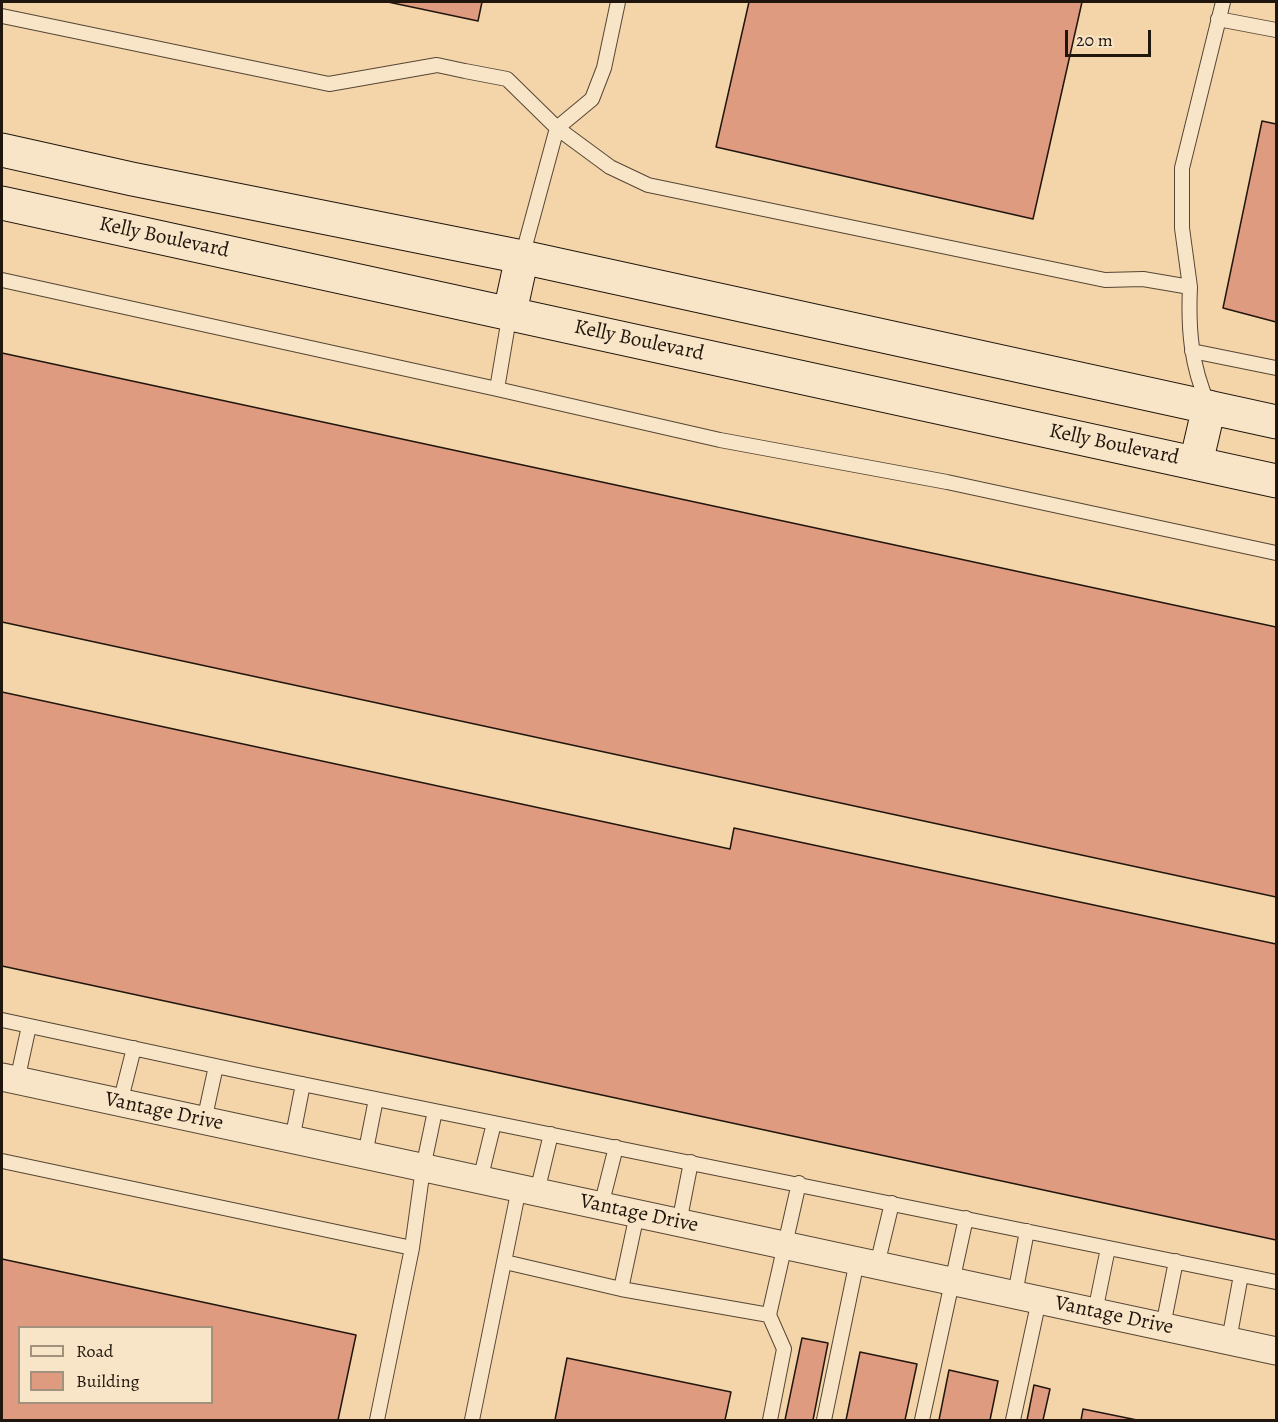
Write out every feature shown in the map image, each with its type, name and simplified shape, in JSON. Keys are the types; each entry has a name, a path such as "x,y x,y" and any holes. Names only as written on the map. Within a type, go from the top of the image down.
{"street":[{"path":"2,150 132,179 522,257 1276,422"},
{"name":"Kelly Boulevard","path":"2,203 510,312 1276,481"},
{"path":"510,312 522,257"},
{"path":"1196,463 1209,407"},
{"name":"Vantage Drive","path":"9,1079 1276,1351"}],"lane":[{"path":"522,257 556,128 592,99 604,68 618,2"},
{"path":"1209,407 1196,376 1188,327 1190,287 1182,228 1182,168 1223,2"},
{"path":"2,16 329,84 437,65 507,80 556,128 610,167 648,185 1106,280 1143,279 1190,287"},
{"path":"1218,19 1276,30"},
{"path":"2,280 720,440 947,482 1276,553"},
{"path":"497,389 510,312"},
{"path":"1192,351 1276,368"},
{"path":"2,1020 303,1084 799,1183 1276,1282"},
{"path":"9,1079 29,1026"},
{"path":"120,1103 134,1048"},
{"path":"204,1121 216,1066"},
{"path":"292,1140 303,1084"},
{"path":"365,1155 376,1099"},
{"path":"377,1420 412,1248 423,1168 435,1111"},
{"path":"480,1180 494,1123"},
{"path":"471,1420 505,1262 528,1190 551,1134"},
{"path":"601,1206 616,1147"},
{"path":"2,1161 412,1248"},
{"path":"679,1222 691,1162"},
{"path":"770,1420 784,1349 769,1315 799,1183"},
{"path":"824,1420 867,1263 892,1203"},
{"path":"621,1289 638,1214"},
{"path":"922,1420 966,1218"},
{"path":"1013,1420 1027,1297 1027,1231"},
{"path":"1095,1312 1108,1248"},
{"path":"1163,1326 1176,1261"},
{"path":"505,1262 621,1289 769,1315"},
{"path":"1229,1341 1241,1275"}],"building":[{"path":"388,2 482,2 478,21"},
{"path":"749,2 1082,2 1033,219 716,147"},
{"path":"1262,121 1276,124 1276,322 1223,308"},
{"path":"2,353 1276,627 1276,897 2,622"},
{"path":"2,692 730,849 734,828 1276,944 1276,1240 2,966"},
{"path":"2,1259 356,1335 338,1420 2,1420"},
{"path":"802,1338 828,1343 813,1420 785,1420"},
{"path":"860,1352 917,1364 905,1420 846,1420"},
{"path":"567,1358 731,1392 725,1420 555,1420"},
{"path":"949,1370 998,1381 990,1420 939,1420"},
{"path":"1034,1385 1050,1389 1043,1420 1027,1420"},
{"path":"1083,1409 1137,1420 1081,1420"}]}
